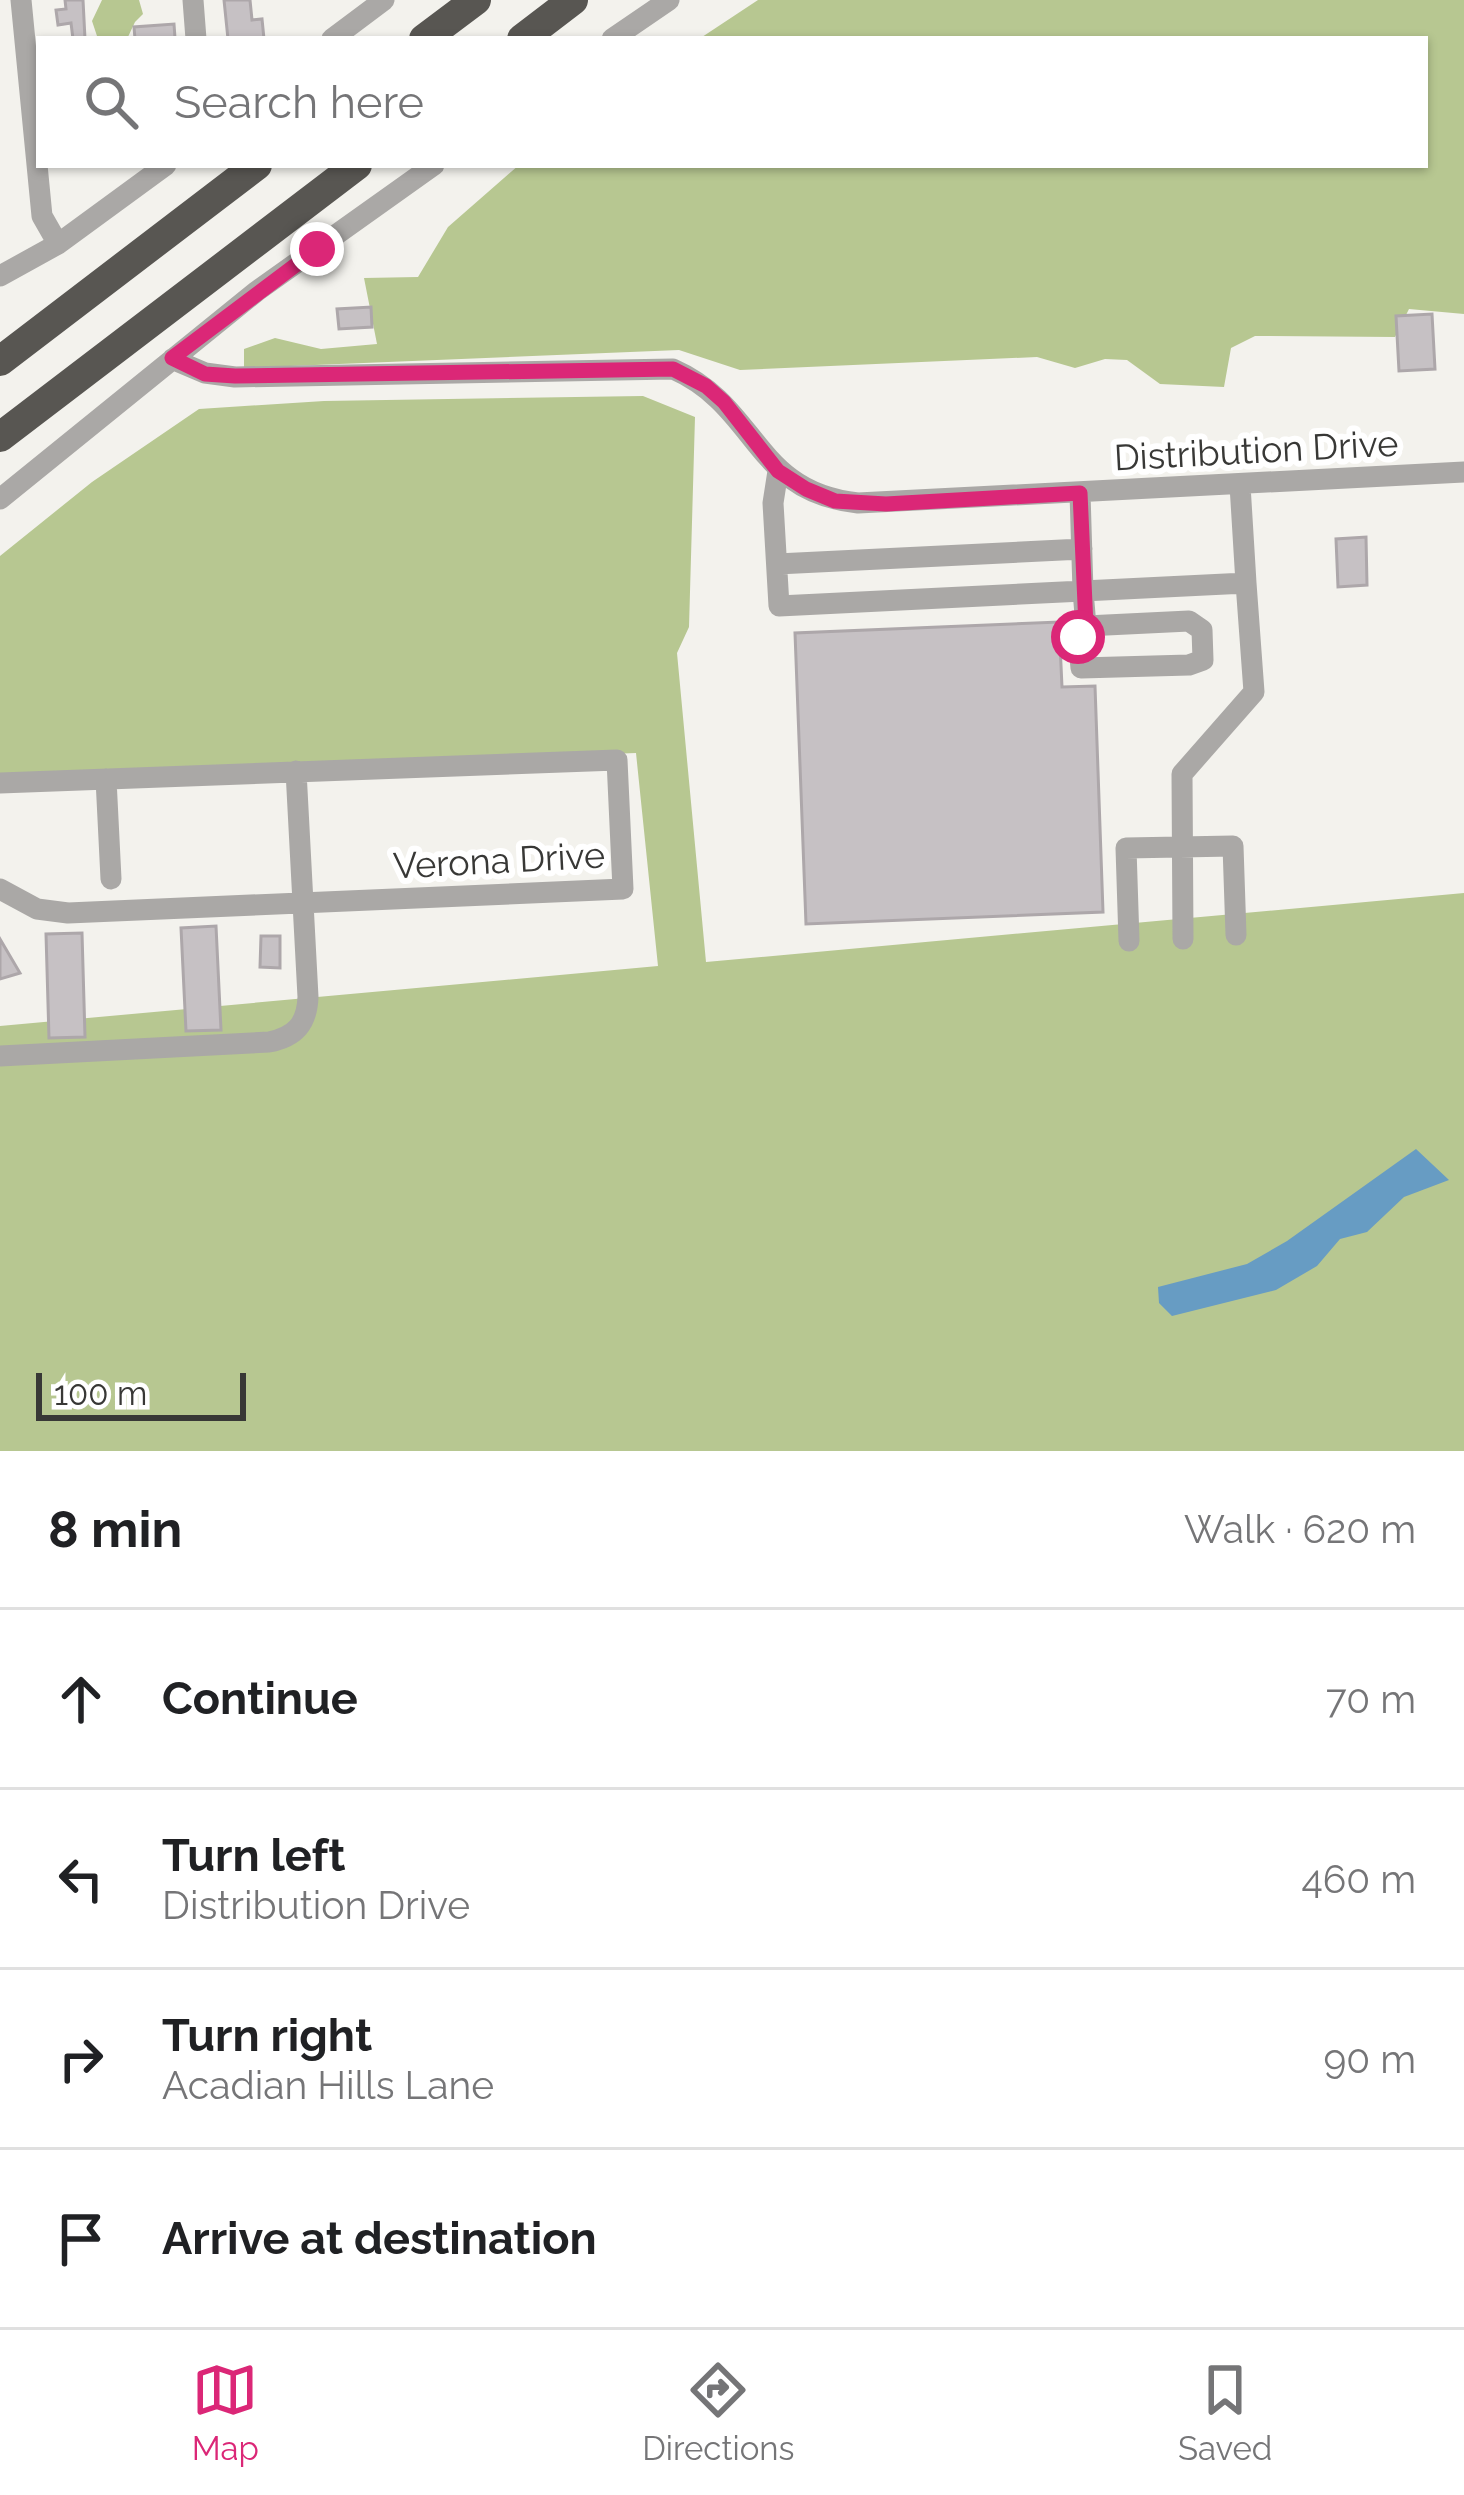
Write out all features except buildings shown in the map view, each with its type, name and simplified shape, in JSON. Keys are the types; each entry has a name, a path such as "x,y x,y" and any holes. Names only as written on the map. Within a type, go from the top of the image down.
{"highway":[{"path":"428,36 476,0"},
{"path":"526,36 573,0"},
{"path":"3,358 253,168"},
{"path":"1,436 353,168"}],"street":[{"path":"21,0 36,154"},
{"path":"193,0 196,36"},
{"path":"616,36 669,0"},
{"path":"336,36 376,2"},
{"path":"37,168 42,216 58,244"},
{"path":"0,275 58,244 162,168"},
{"path":"0,499 257,291 430,168"},
{"name":"Distribution Drive","path":"172,358 205,374 235,376 673,369 706,386 724,402 778,471 819,496 858,503 1464,472"},
{"path":"778,471 773,503 779,606 1246,583"},
{"path":"1183,939 1182,774 1254,692 1240,485"},
{"path":"1080,493 1086,626 1078,637 1081,668 1203,660 1202,630 1190,621 1086,626"},
{"path":"776,564 1082,549"},
{"name":"Verona Drive","path":"0,783 616,760 623,889 54,913 20,902 0,889"},
{"path":"0,1056 269,1042 299,1028 308,1007 296,771"},
{"path":"106,778 111,879"},
{"path":"1129,940 1126,848 1233,846 1236,935"}],"green space":[{"path":"102,0 139,0 143,14 128,36 97,36 92,21"},
{"path":"758,0 1464,0 1464,314 1409,309 1395,337 1255,336 1231,348 1224,387 1160,384 1127,360 1105,359 1075,368 1037,357 740,370 679,350 244,368 244,349 275,338 321,349 377,344 364,278 418,277 448,227 516,168 1428,168 1428,36 704,36"},
{"path":"643,396 695,417 689,627 677,653 706,962 1464,893 1464,1451 0,1451 0,1026 658,966 636,753 0,776 0,556 92,482 199,409 324,401"}],"water":[{"path":"1416,1149 1449,1180 1404,1197 1367,1232 1340,1239 1317,1266 1276,1290 1172,1316 1159,1303 1158,1287 1247,1264"}],"route":[{"path":"317,249 172,358 205,374 235,376 673,369 706,386 724,402 778,471 835,501 886,504 1080,493 1086,626 1078,637"}]}
